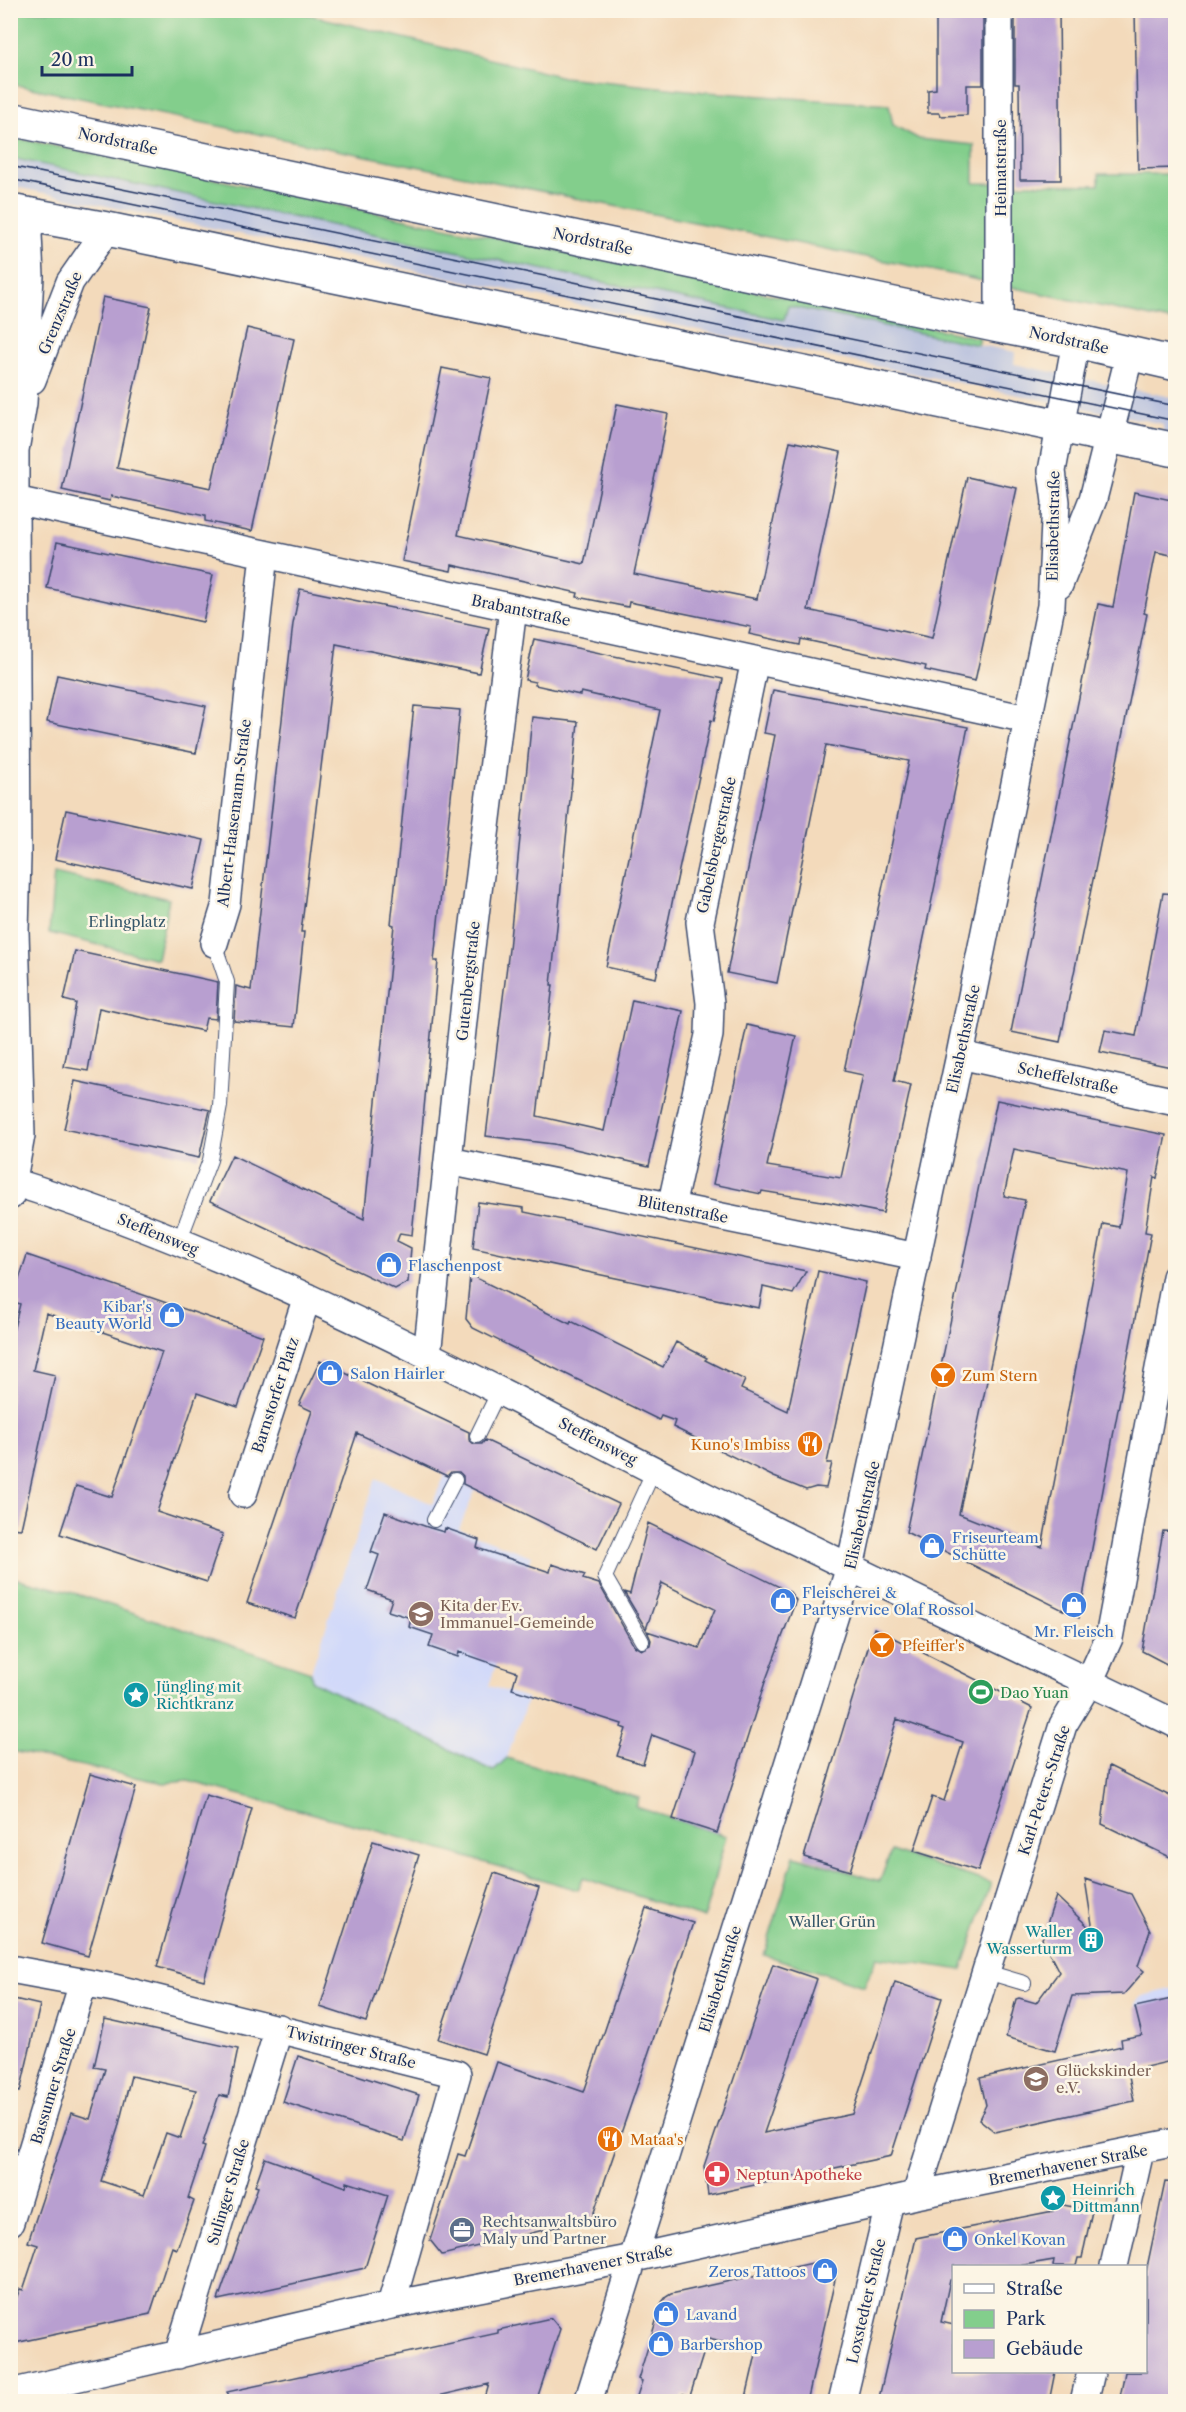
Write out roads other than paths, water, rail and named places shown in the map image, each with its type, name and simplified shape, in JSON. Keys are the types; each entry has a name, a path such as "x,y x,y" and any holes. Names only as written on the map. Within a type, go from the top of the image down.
{"main road":[{"name":"Nordstraße","path":"10,119 1076,341 1176,364"},
{"path":"19,212 1176,450"}],"street":[{"name":"Heimatstraße","path":"999,10 999,326"},
{"name":"Grenzstraße","path":"12,1186 21,1135 15,931 17,857 13,500 15,450 23,403 30,276 19,212"},
{"name":"Grenzstraße","path":"23,403 70,282 107,229"},
{"name":"Elisabethstraße","path":"1052,606 1056,502 1052,471 1076,341"},
{"name":"Elisabethstraße","path":"588,2402 850,1567 960,1055 1027,718 1052,606 1093,500 1130,353"},
{"name":"Brabantstraße","path":"13,500 1027,718"},
{"name":"Albert-Haasemann-Straße","path":"214,943 226,904 264,554"},
{"name":"Gutenbergstraße","path":"427,1355 470,956 513,608"},
{"name":"Gabelsbergerstraße","path":"670,1207 709,1035 710,1002 700,922 755,660"},
{"name":"Scheffelstraße","path":"960,1055 1176,1102"},
{"name":"Blütenstraße","path":"449,1161 917,1257"},
{"name":"Steffensweg","path":"12,1186 99,1210 307,1297 850,1567 1176,1724"},
{"name":"Karl-Peters-Straße","path":"903,2198 987,1972 1064,1725 1089,1682 1109,1638 1176,1278"},
{"name":"Barnstorfer Platz","path":"243,1494 307,1297"},
{"name":"Twistringer Straße","path":"10,1969 114,1988 457,2074 391,2305"},
{"name":"Bassumer Straße","path":"10,2222 84,1983"},
{"name":"Sulinger Straße","path":"178,2355 279,2028"},
{"name":"Bremerhavener Straße","path":"10,2393 391,2305 634,2258 903,2198 1176,2142"},
{"path":"1114,2265 1140,2151"},
{"name":"Loxstedter Straße","path":"842,2402 903,2198"},
{"path":"1084,2402 1090,2373"}],"lane":[{"name":"Albert-Haasemann-Straße","path":"179,1242 210,1160 220,1106 227,982 214,943"},
{"path":"477,1436 499,1391"},
{"path":"642,1641 605,1577 654,1470"},
{"path":"434,1520 455,1480"},
{"path":"987,1972 1024,1983"}],"tram line":[{"path":"10,166 1176,406"},
{"path":"10,179 1176,421"}],"place":[{"name":"Flaschenpost","path":"389,1265"},
{"name":"Kibar's Beauty World","path":"172,1315"},
{"name":"Salon Hairler","path":"330,1373"},
{"name":"Zum Stern","path":"943,1375"},
{"name":"Kuno's Imbiss","path":"810,1444"},
{"name":"Friseurteam Schütte","path":"932,1546"},
{"name":"Fleischerei & Partyservice Olaf Rossol","path":"783,1601"},
{"name":"Mr. Fleisch","path":"1074,1605"},
{"name":"Kita der Ev. Immanuel-Gemeinde","path":"421,1614"},
{"name":"Pfeiffer's","path":"882,1645"},
{"name":"Dao Yuan","path":"981,1692"},
{"name":"Jüngling mit Richtkranz","path":"136,1695"},
{"name":"Waller Wasserturm","path":"1091,1940"},
{"name":"Glückskinder e.V.","path":"1036,2079"},
{"name":"Mataa's","path":"610,2139"},
{"name":"Neptun Apotheke","path":"717,2174"},
{"name":"Heinrich Dittmann","path":"1053,2198"},
{"name":"Rechtsanwaltsbüro Maly und Partner","path":"462,2230"},
{"name":"Onkel Kovan","path":"955,2239"},
{"name":"Zeros Tattoos","path":"825,2271"},
{"name":"Lavand","path":"666,2314"},
{"name":"Barbershop","path":"661,2344"}],"park label":[{"name":"Erlingplatz","path":"127,921"},
{"name":"Waller Grün","path":"832,1921"}]}
